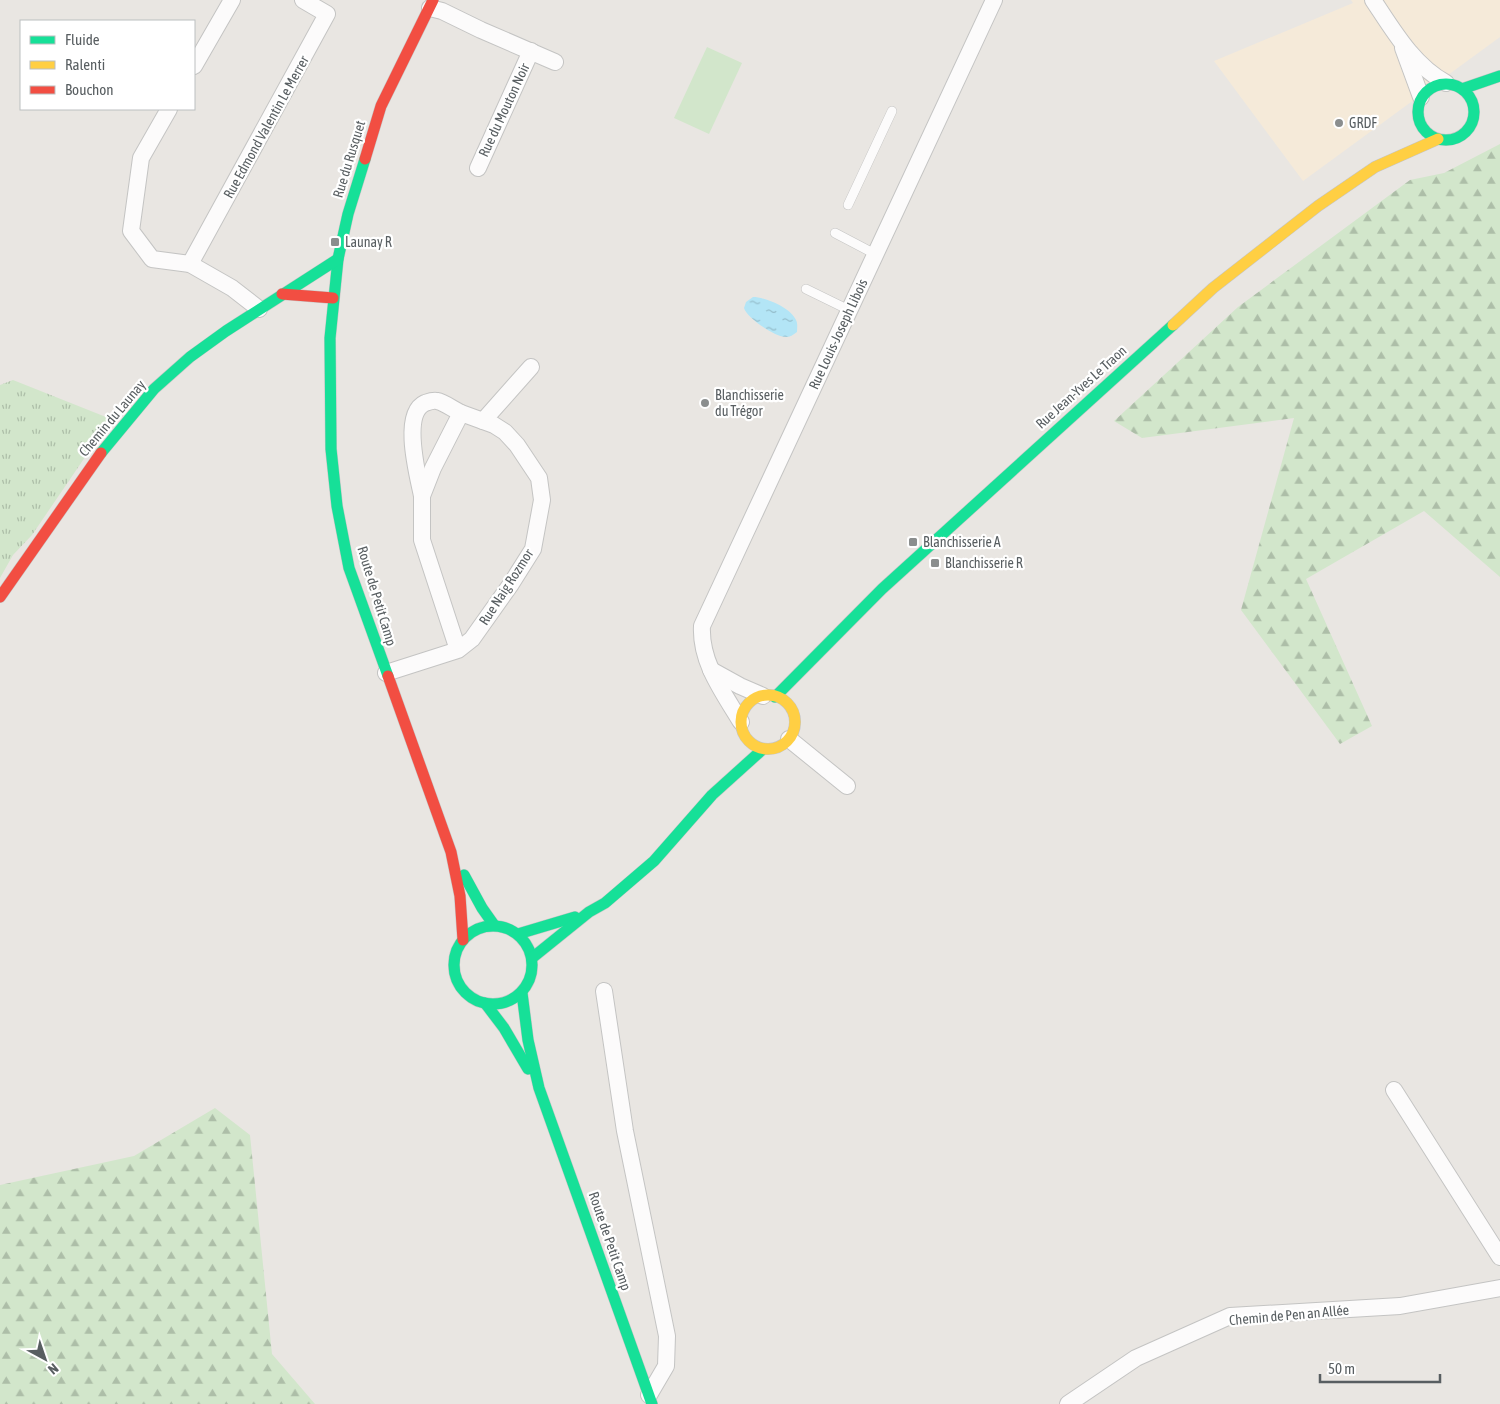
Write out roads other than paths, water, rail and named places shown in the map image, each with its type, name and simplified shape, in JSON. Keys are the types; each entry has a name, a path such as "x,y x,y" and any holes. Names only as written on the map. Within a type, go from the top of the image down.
{"main road":[{"name":"Rue du Rusquet","path":"330,338 338,259 348,214 381,106 431,4"},
{"path":"1462,89 1500,76"},
{"path":"1474,116 1470,96 1462,89 1446,83 1429,89 1422,97 1418,108 1418,120 1423,128 1430,135 1438,139 1450,140 1461,135 1469,127 1483,104"},
{"path":"1408,131 1418,120"},
{"name":"Rue Jean-Yves Le Traon","path":"769,696 806,668 851,618 1213,288 1318,206 1375,167 1438,139"},
{"path":"1375,167 1395,145"},
{"name":"Chemin du Launay","path":"0,597 104,448 154,389 190,357 259,308 338,259"},
{"path":"282,294 333,298"},
{"name":"Route de Petit Camp","path":"330,338 331,449 338,506 349,568 451,852 464,910 463,940"},
{"path":"808,679 831,640"},
{"path":"738,745 742,728 742,714 750,702 769,696 786,702 793,712 795,724 789,739 775,748 763,749 755,746 742,728"},
{"path":"793,712 798,699"},
{"path":"532,958 589,912 605,903 654,861 712,795 763,749"},
{"path":"712,795 727,766"},
{"name":"Route de Petit Camp","path":"451,852 482,908 494,925"},
{"path":"518,934 589,912"},
{"path":"494,925 502,926 518,934 528,946 532,958 532,971 529,983 522,993 498,1004 485,1003 473,999 463,991 456,980 454,967 455,954 463,940 473,931 485,926 494,925"},
{"name":"Route de Petit Camp","path":"522,993 528,1040 539,1088 650,1400"},
{"name":"Route de Petit Camp","path":"485,1003 504,1028 539,1088"}],"street":[{"path":"195,64 232,0"},
{"name":"Rue Edmond Valentin Le Merrer","path":"190,264 327,14 303,0"},
{"name":"Rue Louis-Joseph Libois","path":"742,728 712,670 701,641 702,626 994,0"},
{"path":"1373,0 1400,41 1426,69 1446,83"},
{"name":"Rue du Mouton Noir","path":"431,4 481,30 555,62"},
{"path":"1400,41 1422,97"},
{"name":"Rue du Mouton Noir","path":"478,168 531,51"},
{"path":"168,110 141,158 132,231 152,259 190,264 232,288 259,308"},
{"path":"483,421 531,367"},
{"name":"Rue Naig Rozmor","path":"386,673 458,650 472,639 533,549 542,500 539,478 517,445 505,432 494,425 461,413 437,400 421,405 412,422 415,467 422,496 422,540 458,650"},
{"name":"Rue Naig Rozmor","path":"422,496 433,468 461,413"},
{"path":"712,670 740,686 769,696"},
{"path":"789,739 847,786"},
{"path":"604,991 625,1131 667,1336 666,1366 650,1400"},
{"path":"1394,1090 1500,1257"},
{"name":"Chemin de Pen an Allée","path":"1068,1404 1136,1358 1230,1316 1400,1306 1500,1288"}],"lane":[{"path":"848,204 892,111"},
{"path":"835,233 875,254"},
{"path":"806,289 849,310"}],"water":[{"path":"753,297 771,301 789,311 797,322 797,332 789,337 781,336 756,322 744,308 746,302"}],"place":[{"name":"GRDF","path":"1339,123"},
{"name":"Launay R","path":"335,242"},
{"name":"Blanchisserie du Trégor","path":"705,403"},
{"name":"Blanchisserie A","path":"913,542"},
{"name":"Blanchisserie R","path":"935,563"}]}
